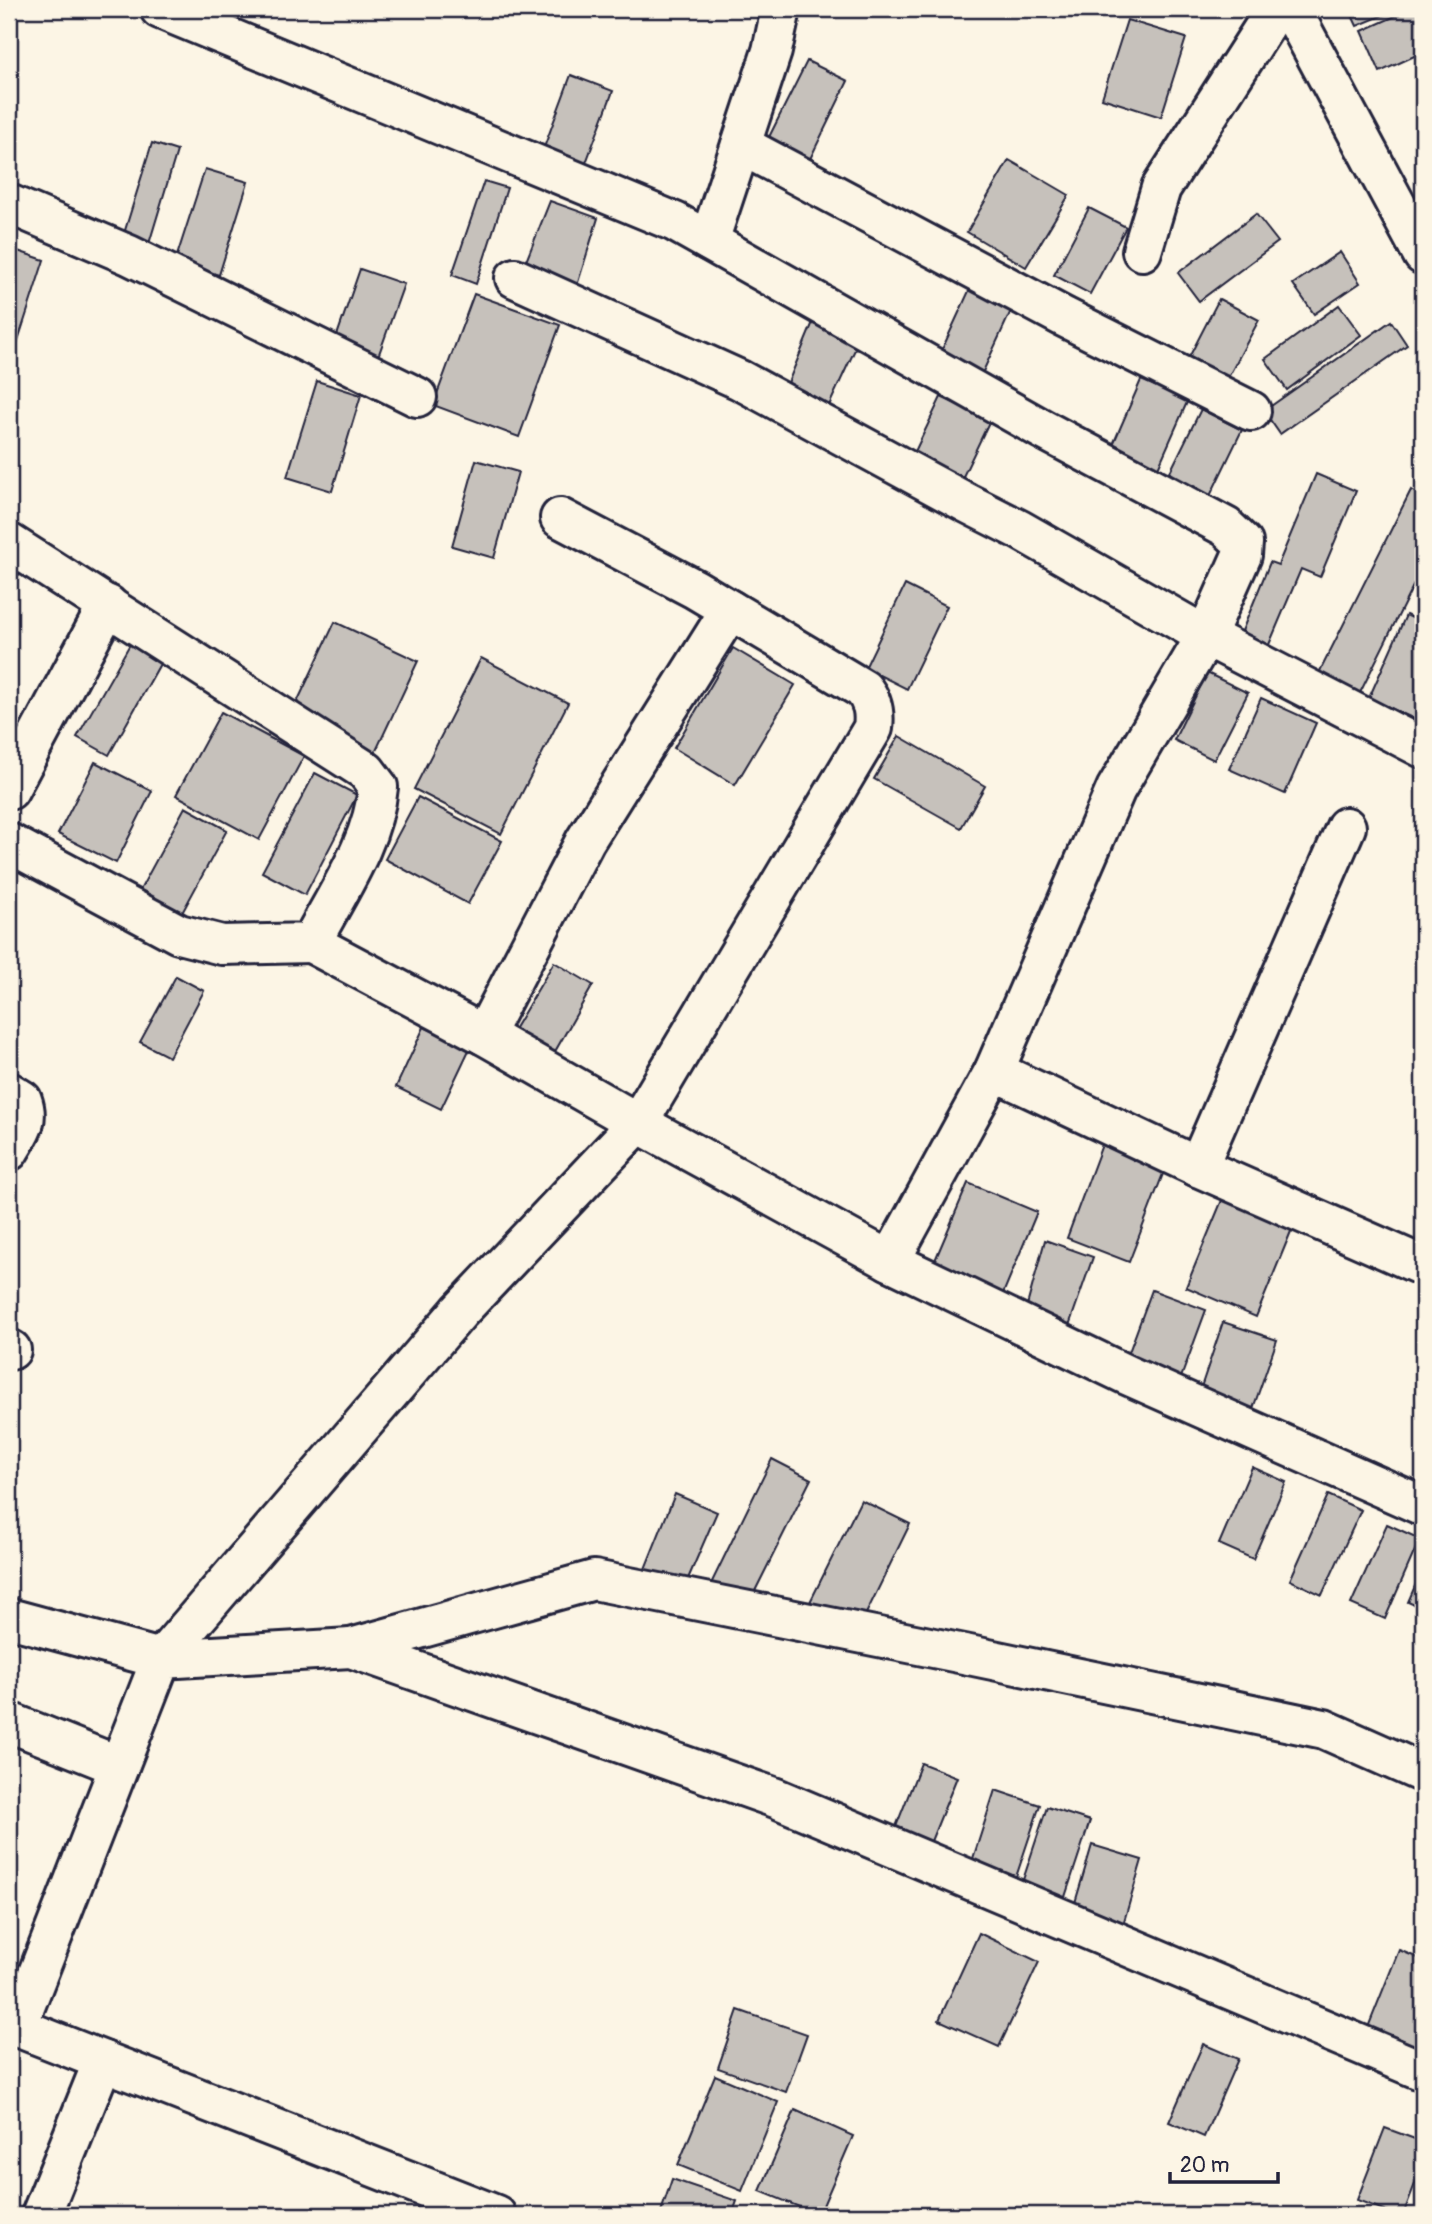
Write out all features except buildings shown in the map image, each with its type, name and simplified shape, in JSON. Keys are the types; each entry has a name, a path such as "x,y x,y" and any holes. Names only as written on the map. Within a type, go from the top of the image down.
{"street":[{"path":"160,9 675,222 1042,429 1226,527 1243,543 1242,555 1206,636 1116,789 994,1072 890,1261"},
{"path":"709,241 772,51 781,9"},
{"path":"1142,251 1161,188 1276,9"},
{"path":"1291,9 1423,255"},
{"path":"741,145 1064,317 1251,411"},
{"path":"9,204 129,255 417,397"},
{"path":"515,278 740,380 1020,530 1206,636 1423,748"},
{"path":"496,2215 13,2026 161,1660 459,1312 638,1123 873,728 873,707 870,697 863,689 730,610 560,518"},
{"path":"9,543 366,771 377,787 376,809 370,831 311,943"},
{"path":"9,790 108,605"},
{"path":"484,1035 585,841 730,610"},
{"path":"1198,1167 1346,827"},
{"path":"9,842 178,934 222,945 311,943 484,1035 890,1261 1127,1375 1423,1506"},
{"path":"994,1072 1198,1167 1423,1264"},
{"path":"9,1092 22,1100 26,1111 24,1124 9,1151"},
{"path":"9,1618 161,1660 351,1648 594,1580 1324,1729 1423,1773"},
{"path":"351,1648 776,1798 1423,2071"},
{"path":"9,1722 119,1766"},
{"path":"41,2215 103,2060"}]}
